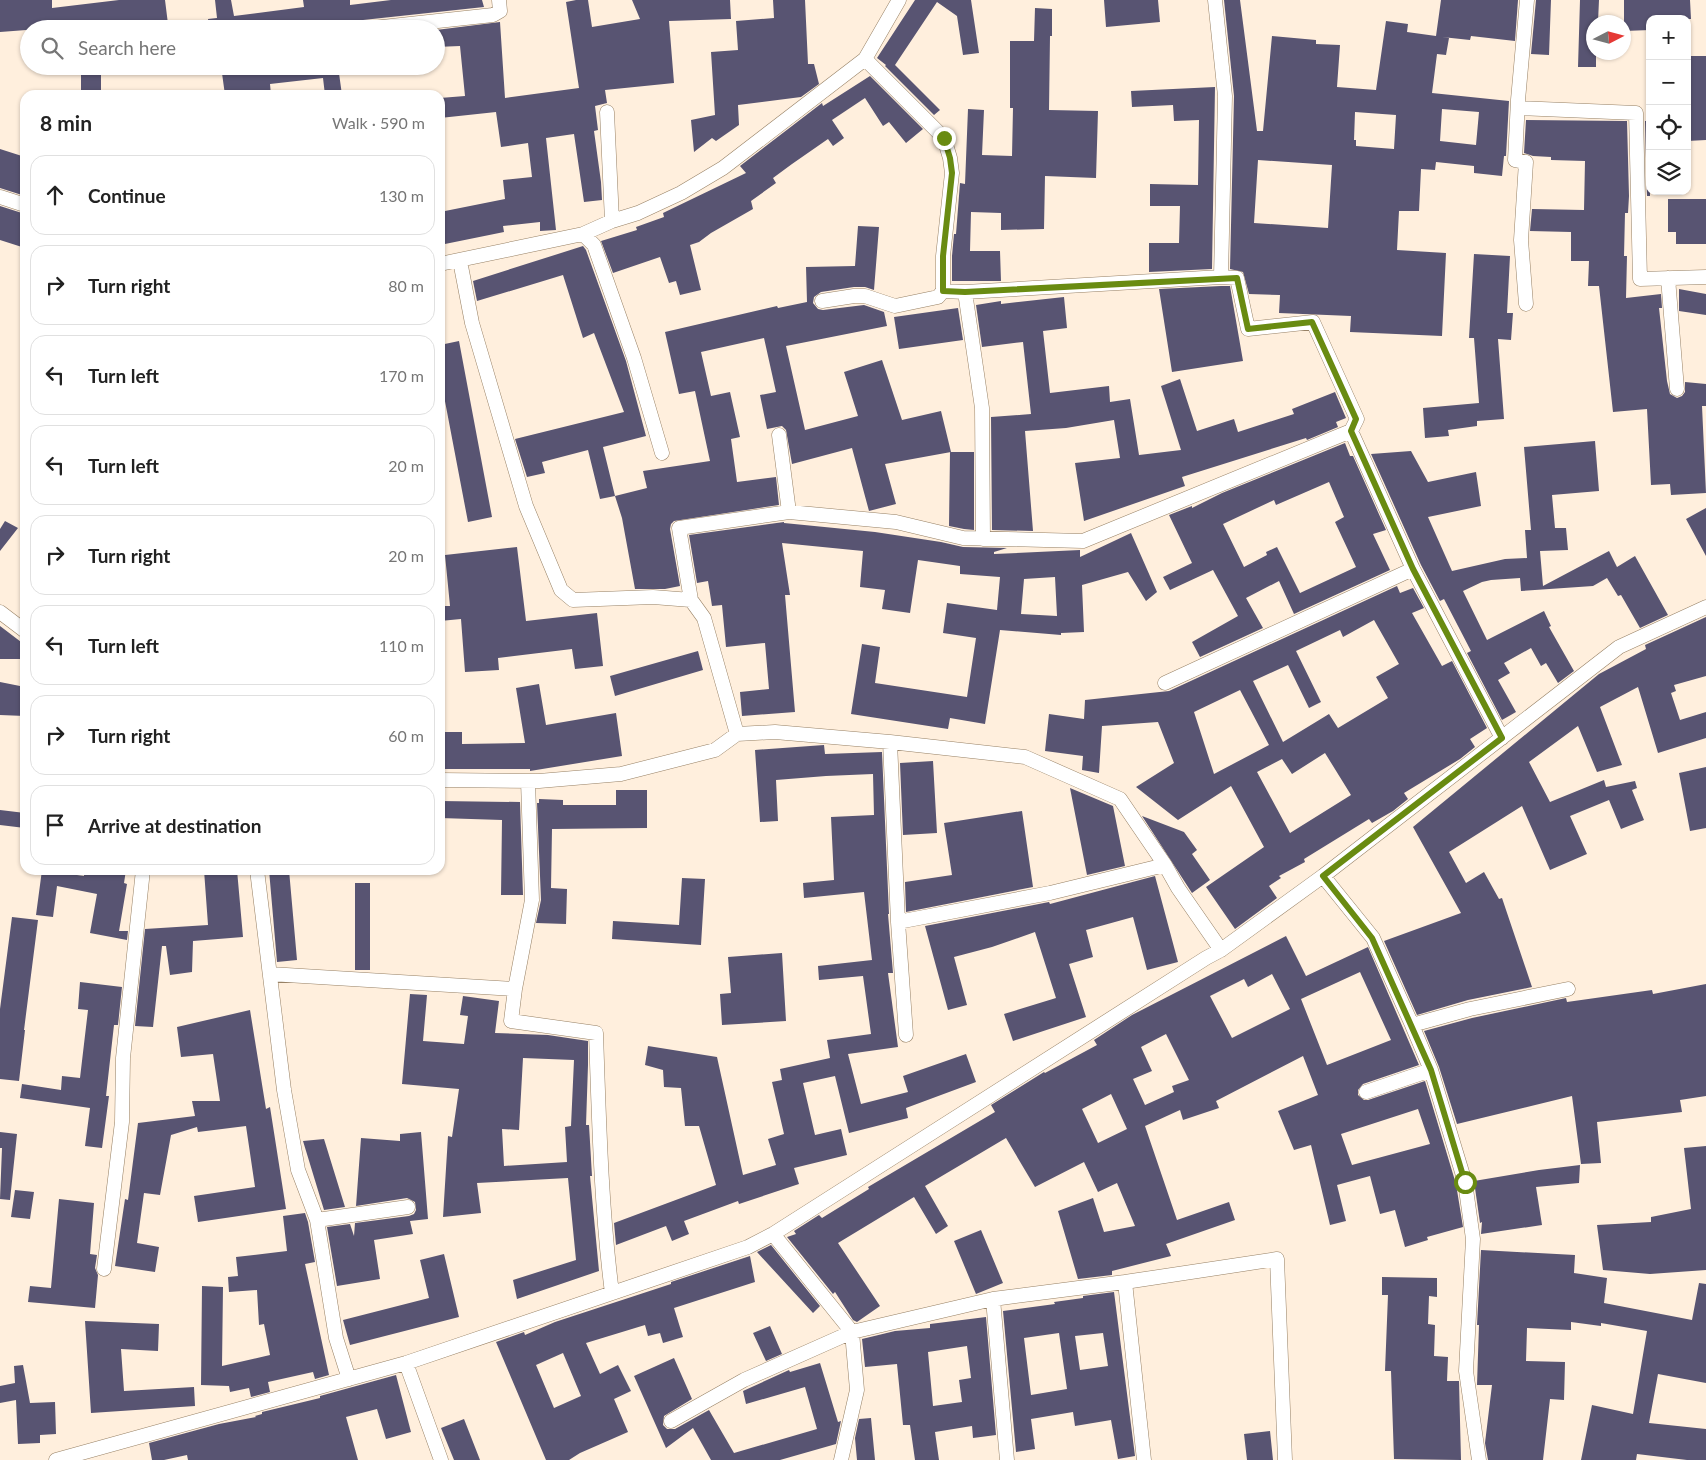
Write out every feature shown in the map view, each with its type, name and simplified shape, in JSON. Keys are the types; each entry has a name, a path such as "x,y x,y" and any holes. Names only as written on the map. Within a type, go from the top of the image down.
{"street":[{"path":"445,20 493,15 500,11 499,0"},
{"path":"445,263 583,234 638,213 682,193 723,168 866,59 899,0"},
{"path":"1215,0 1225,96 1221,277"},
{"path":"1526,304 1521,240 1526,162 1515,160 1527,0"},
{"path":"822,301 865,296 895,306 938,297 943,291 943,256 952,173 944,138 866,59"},
{"path":"1518,108 1636,113 1640,279 1706,277"},
{"path":"607,112 612,222"},
{"path":"0,197 20,203"},
{"path":"583,234 594,245 634,358 662,453"},
{"path":"460,260 472,324 526,506 561,590 574,600 653,597 691,600"},
{"path":"737,734 704,618 691,600 679,528 788,512 896,522 963,538 1083,541 1351,431 1356,419 1312,322 1248,329 1237,278 1221,277 965,292 943,291"},
{"path":"1668,278 1677,389"},
{"path":"965,292 982,408 983,539"},
{"path":"1351,431 1413,569 1502,738"},
{"path":"779,435 788,512"},
{"path":"1165,683 1413,569"},
{"path":"56,1460 406,1363 748,1247 772,1234 1221,950 1323,876 1619,647 1706,607"},
{"path":"0,612 20,627"},
{"path":"445,780 528,781 621,774 715,750 737,734 775,732 1025,757 1120,799 1221,950"},
{"path":"890,742 898,922 906,1035"},
{"path":"528,781 532,900 515,989 511,1021 596,1032 600,1156 606,1246 612,1293"},
{"path":"898,922 1050,893 1165,864"},
{"path":"104,1270 122,1122 122,1058 142,875"},
{"path":"258,875 284,1090 298,1170 317,1220 336,1338 349,1379"},
{"path":"1323,876 1372,938 1431,1070 1465,1182 1473,1239 1466,1371 1479,1460"},
{"path":"270,974 515,989"},
{"path":"1412,1025 1470,1009 1568,989"},
{"path":"1366,1092 1431,1070"},
{"path":"317,1220 408,1207"},
{"path":"772,1234 852,1332 857,1390 841,1460"},
{"path":"671,1421 744,1380 852,1332 993,1298 1125,1282 1277,1259 1285,1460"},
{"path":"1125,1282 1144,1460"},
{"path":"993,1298 1006,1460"},
{"path":"406,1363 441,1460"}],"building":[{"path":"0,0 52,0 52,8 119,0 165,0 168,20 20,20 20,30 0,32"},
{"path":"215,0 231,0 234,16 304,7 303,0 350,0 350,5 391,0 482,0 484,7 363,20 208,20 217,18"},
{"path":"588,0 592,27 640,19 632,0 730,0 731,19 669,21 674,83 605,90 607,103 595,106 598,130 594,131 602,200 584,202 574,134 546,138 556,230 540,231 540,222 503,226 504,232 445,244 445,211 505,199 503,180 532,177 528,143 501,147 496,112 445,117 445,98 465,96 460,46 445,47 445,29 500,22 505,98 579,88 566,2"},
{"path":"773,0 805,0 808,64 814,64 819,84 801,97 738,105 739,125 716,141 712,138 694,152 691,120 715,115 711,52 738,50 736,21 774,18"},
{"path":"915,0 971,0 979,53 963,55 957,16 937,2 895,65 940,110 934,115 877,58"},
{"path":"1104,0 1158,0 1160,22 1106,27"},
{"path":"1224,0 1240,0 1257,131 1263,131 1272,36 1316,40 1316,44 1340,45 1337,87 1376,90 1386,21 1408,24 1407,32 1436,36 1441,0 1518,0 1515,41 1471,36 1470,40 1442,37 1449,38 1446,55 1437,54 1432,93 1509,101 1506,156 1504,156 1502,176 1474,173 1474,166 1436,162 1435,170 1421,169 1419,211 1399,211 1397,250 1446,253 1442,336 1350,332 1351,316 1279,313 1280,295 1249,294 1243,272 1230,269 1234,96","holes":["1442,109 1479,112 1476,145 1440,141","1355,112 1396,115 1394,149 1356,146 1356,140 1354,140","1258,160 1332,165 1328,228 1254,223"]},
{"path":"1536,0 1551,0 1549,55 1531,54"},
{"path":"1580,0 1599,0 1598,15 1586,15 1586,60 1596,60 1596,67 1578,67"},
{"path":"1624,0 1690,0 1691,15 1646,15 1646,30 1631,31 1631,15 1624,15"},
{"path":"1035,8 1052,9 1049,110 1098,111 1096,178 1045,176 1044,229 1001,230 1001,213 971,212 970,251 1000,251 1001,281 952,281 952,256 954,234 956,234 960,183 965,184 968,109 984,110 982,155 1012,156 1013,108 1010,108 1010,41 1034,41"},
{"path":"1691,56 1706,56 1706,140 1691,141"},
{"path":"81,75 101,75 101,90 81,90"},
{"path":"222,75 339,75 341,90 324,90 323,78 270,84 271,90 224,90"},
{"path":"870,76 923,129 906,143 889,122 883,126 865,98 832,120 844,138 833,146 828,139 792,164 773,178 776,183 751,201 753,209 699,242 690,245 701,290 680,295 676,281 669,283 660,257 613,273 601,241 637,230 636,227 664,217 663,213 746,173 740,166 822,103 823,106"},
{"path":"1215,87 1212,269 1149,272 1149,243 1179,243 1180,206 1150,206 1150,184 1198,185 1199,120 1174,121 1173,105 1132,107 1131,91"},
{"path":"1526,120 1627,121 1629,196 1628,213 1625,213 1624,256 1627,256 1626,298 1661,294 1662,308 1659,308 1670,394 1677,398 1682,396 1685,392 1685,382 1706,384 1706,406 1702,406 1706,493 1671,495 1670,484 1651,485 1647,409 1613,412 1599,286 1588,286 1589,261 1571,261 1571,232 1530,231 1532,209 1584,210 1585,161 1551,160 1551,157 1533,156 1524,153"},
{"path":"1645,121 1646,121 1646,158"},
{"path":"0,149 20,155 20,194 0,188"},
{"path":"1668,199 1706,199 1706,244 1676,244 1676,232 1668,232"},
{"path":"0,206 20,212 20,246 0,240"},
{"path":"858,226 879,227 874,290 865,287 854,287 821,292 814,297 813,303 818,309 823,310 864,305 884,312 887,326 786,346 805,430 858,416 844,372 882,360 902,420 941,411 951,452 885,464 896,504 869,511 852,448 792,464 786,430 782,426 767,429 760,395 776,392 764,338 701,352 711,396 730,392 740,437 731,439 737,482 776,477 779,505 674,521 670,529 680,586 665,589 635,589 622,518 615,496 647,488 643,471 710,461 695,391 679,394 665,332 777,306 778,308 807,302 806,267 855,266"},
{"path":"583,246 626,361 646,436 603,447 615,496 600,499 588,450 542,462 545,473 527,477 515,439 624,412 594,333 583,338 563,275 477,301 473,281"},
{"path":"1474,254 1510,256 1507,313 1513,313 1511,340 1498,339 1504,419 1477,421 1477,426 1448,430 1449,436 1425,438 1423,408 1479,403 1474,338 1469,338"},
{"path":"1230,286 1243,361 1172,372 1159,289"},
{"path":"1679,289 1706,294 1706,315 1679,311"},
{"path":"1064,297 1067,328 1043,331 1050,393 1109,386 1110,402 1130,399 1139,455 1181,450 1161,386 1180,379 1197,431 1234,419 1238,432 1294,414 1292,409 1335,392 1346,418 1336,422 1338,427 1307,440 1306,438 1182,477 1185,486 1084,521 1075,463 1120,458 1114,420 1066,428 1025,431 1033,531 992,530 991,417 1031,414 1023,342 982,347 976,305 1001,301 1001,304"},
{"path":"958,308 963,340 899,349 894,317"},
{"path":"459,341 492,517 468,522 445,401 445,344"},
{"path":"1595,441 1599,491 1552,495 1555,528 1566,528 1568,550 1540,551 1543,586 1609,551 1617,567 1635,556 1668,615 1640,628 1621,595 1618,596 1607,578 1593,586 1521,591 1520,578 1491,580 1463,591 1487,640 1544,611 1551,626 1549,627 1574,671 1558,683 1546,663 1541,666 1531,648 1504,663 1510,673 1498,680 1516,712 1502,720 1467,653 1471,651 1444,599 1440,601 1421,565 1371,454 1411,451 1428,482 1476,472 1481,506 1428,517 1452,571 1505,559 1527,558 1525,530 1531,530 1524,447"},
{"path":"1345,443 1350,456 1353,456 1386,530 1373,534 1390,570 1294,614 1279,581 1246,598 1263,628 1200,657 1192,642 1238,616 1213,570 1170,590 1163,577 1192,563 1169,515 1192,506 1192,508 1222,493","holes":["1329,482 1344,517 1335,522 1356,567 1300,593 1277,547 1266,552 1267,555 1244,567 1223,524 1274,500 1276,505"]},
{"path":"950,452 974,452 974,530 949,526"},
{"path":"1706,508 1706,556 1686,519"},
{"path":"5,521 18,528 0,551 0,529"},
{"path":"784,522 875,532 963,547 1007,548 994,552 994,554 1080,550 1080,557 1131,533 1157,592 1146,601 1128,572 1082,585 1084,632 1061,633 1061,635 1000,630 985,724 950,718 948,729 851,714 862,644 880,647 875,683 967,697 976,638 943,633 947,603 997,610 1000,577 960,574 960,566 918,560 910,613 882,609 885,590 860,587 863,551 782,543 790,595 785,595 795,712 742,716 740,692 769,689 765,643 726,647 722,605 712,606 708,581 697,583 689,535","holes":["1055,577 1057,616 1021,614 1024,579"]},
{"path":"517,547 526,621 597,613 603,666 575,669 572,649 498,658 499,670 465,672 461,619 445,621 445,606 450,606 445,555"},
{"path":"1397,586 1400,593 1413,588 1424,608 1412,613 1442,666 1452,661 1487,728 1470,739 1475,747 1460,759 1404,793 1408,799 1393,811 1372,823 1369,819 1304,859 1305,862 1279,876 1281,878 1269,886 1277,898 1235,929 1206,887 1264,847 1231,786 1178,820 1136,787 1174,763 1158,722 1102,726 1099,773 1082,770 1083,756 1045,751 1049,714 1084,719 1085,700 1169,691","holes":["1374,620 1399,664 1376,677 1388,698 1338,728 1329,714 1283,742 1253,681 1288,665 1309,708 1321,702 1296,651 1340,630 1343,637","1240,690 1269,745 1214,774 1194,712","1325,753 1351,795 1290,833 1257,772 1282,759 1292,774"]},
{"path":"1706,617 1706,676 1674,685 1676,691 1671,693 1680,720 1706,712 1706,738 1658,753 1638,687 1600,707 1622,765 1597,772 1578,726 1529,762 1550,802 1604,780 1606,787 1635,781 1637,788 1632,790 1644,820 1621,829 1609,800 1570,816 1587,854 1550,870 1522,806 1449,852 1466,883 1484,872 1499,899 1502,898 1532,987 1468,1000 1417,1015 1384,941 1461,913 1413,827 1599,674 1646,649 1645,645"},
{"path":"0,626 20,641 20,659 0,659"},
{"path":"698,651 703,670 615,696 610,676"},
{"path":"0,682 20,686 20,716 0,715"},
{"path":"539,684 546,725 616,713 622,756 530,771 530,769 445,769 445,732 462,732 462,744 525,743 516,688"},
{"path":"824,745 825,754 882,752 888,914 893,973 888,973 898,1047 848,1054 861,1104 908,1092 903,1076 966,1054 976,1082 906,1108 908,1118 849,1133 835,1076 803,1083 815,1135 841,1129 847,1155 794,1168 799,1184 739,1204 738,1201 684,1221 689,1234 672,1241 666,1226 616,1245 614,1223 716,1185 699,1126 685,1126 681,1088 664,1087 663,1070 645,1065 648,1046 717,1057 743,1175 776,1165 768,1139 784,1134 772,1082 782,1080 780,1069 830,1058 827,1040 871,1034 863,976 819,980 818,966 872,960 864,892 804,898 803,883 834,880 831,817 874,815 873,774 776,780 778,821 760,822 755,750"},
{"path":"933,761 937,833 903,835 900,763"},
{"path":"1706,767 1706,828 1690,831 1679,773"},
{"path":"1070,788 1113,806 1125,866 1087,875"},
{"path":"616,790 647,790 647,828 552,829 551,888 567,889 566,924 536,923 541,900 537,803 539,803 539,799 563,800 563,805 616,805"},
{"path":"445,801 520,802 523,895 501,895 502,820 445,818"},
{"path":"0,810 20,812 20,827 0,825"},
{"path":"1022,811 1033,887 906,912 905,882 952,875 944,823"},
{"path":"1142,816 1184,832 1197,850 1192,854 1210,880 1192,893"},
{"path":"41,875 125,875 124,883 127,884 119,931 128,931 127,940 90,933 97,894 57,886 53,917 36,915"},
{"path":"204,875 237,875 243,937 193,941 192,972 170,975 166,946 162,946 153,1027 135,1026 145,929 208,925"},
{"path":"269,875 289,875 297,960 277,962"},
{"path":"1155,876 1178,962 1147,970 1133,917 1086,930 1093,957 1069,964 1086,1017 1013,1041 1004,1014 1056,998 1035,932 992,947 954,957 967,1005 948,1010 925,926 1049,902 1050,904"},
{"path":"682,878 705,879 701,945 612,939 613,921 679,925"},
{"path":"355,883 370,883 370,970 355,970"},
{"path":"12,917 38,920 19,1081 0,1079 0,1009"},
{"path":"1286,936 1306,976 1368,947 1419,1065 1363,1084 1358,1090 1358,1095 1364,1100 1368,1100 1425,1081 1456,1184 1463,1227 1427,1237 1428,1240 1405,1247 1395,1210 1380,1214 1370,1176 1337,1185 1346,1221 1330,1225 1311,1145 1294,1150 1278,1111 1318,1095 1303,1056 1216,1101 1219,1108 1183,1120 1180,1110 1145,1126 1177,1220 1229,1202 1235,1220 1166,1244 1171,1256 1112,1271 1112,1275 1078,1279 1058,1211 1093,1198 1104,1232 1135,1226 1117,1183 1098,1192 1084,1162 1035,1187 1006,1138 925,1186 948,1226 936,1234 914,1197 838,1243 880,1306 857,1322 853,1320 835,1292 833,1294 787,1237 796,1234 794,1231 819,1215 822,1218 869,1189 868,1187 995,1112 991,1105 1044,1072 1097,1045 1094,1040 1132,1015","holes":["1360,972 1391,1040 1327,1065 1301,999","1272,974 1290,1009 1232,1038 1210,996 1244,979 1248,987","1166,1034 1189,1080 1172,1086 1174,1092 1145,1105 1133,1079 1152,1071 1141,1047","1111,1094 1127,1129 1098,1143 1082,1109","1418,1109 1430,1144 1352,1165 1341,1134"]},
{"path":"782,953 786,1021 722,1025 720,994 731,993 728,957"},
{"path":"80,982 122,987 118,1025 114,1025 106,1096 109,1096 102,1148 85,1146 90,1108 20,1098 22,1084 61,1090 62,1076 80,1078 88,1010 78,1009"},
{"path":"1706,984 1706,1096 1680,1100 1682,1112 1597,1122 1601,1163 1581,1164 1572,1096 1457,1124 1439,1067 1424,1031 1472,1018 1566,998 1567,1002 1652,990 1653,994"},
{"path":"410,994 427,995 423,1041 464,1044 468,1016 460,1015 463,996 499,1001 495,1033 548,1035 588,1041 586,1125 589,1125 592,1176 590,1176 599,1271 517,1299 513,1280 576,1260 568,1178 477,1183 481,1213 443,1217 448,1136 452,1137 459,1089 402,1084","holes":["523,1058 574,1060 571,1126 565,1127 567,1162 504,1166 502,1129 519,1130"]},
{"path":"250,1010 266,1109 270,1107 286,1209 198,1222 194,1196 255,1187 246,1126 198,1132 197,1127 171,1135 160,1195 144,1193 137,1243 159,1247 155,1272 115,1266 125,1199 128,1200 138,1123 195,1116 192,1101 220,1101 213,1054 181,1057 177,1027"},
{"path":"0,1132 17,1134 10,1200 0,1199 2,1148 0,1148"},
{"path":"421,1132 428,1219 410,1221 413,1234 374,1240 380,1279 337,1286 327,1227 350,1224 354,1236 355,1223 409,1216 414,1214 416,1210 415,1202 407,1198 356,1206 361,1138 400,1141 400,1134"},
{"path":"324,1139 345,1207 324,1210 303,1141"},
{"path":"1706,1146 1706,1270 1650,1274 1603,1270 1597,1225 1651,1222 1651,1217 1691,1209 1684,1148"},
{"path":"1580,1165 1579,1183 1536,1187 1542,1225 1481,1234 1482,1222 1480,1223 1474,1181"},
{"path":"15,1190 34,1192 30,1219 11,1217"},
{"path":"59,1199 94,1203 90,1254 97,1255 95,1268 98,1275 95,1308 28,1302 30,1286 51,1288"},
{"path":"305,1213 315,1262 305,1264 329,1375 315,1379 313,1372 268,1382 270,1392 251,1397 249,1388 230,1392 229,1386 201,1385 202,1286 223,1287 222,1366 270,1355 264,1324 259,1325 257,1290 229,1292 228,1277 238,1276 236,1257 287,1251 283,1216"},
{"path":"981,1230 1003,1283 976,1294 954,1241"},
{"path":"771,1245 820,1306 813,1313 757,1252"},
{"path":"1481,1250 1575,1255 1574,1273 1607,1278 1604,1303 1692,1320 1699,1283 1706,1284 1706,1383 1658,1374 1649,1423 1706,1429 1706,1460 1687,1460 1637,1454 1636,1460 1581,1460 1592,1405 1633,1414 1647,1331 1601,1323 1601,1326 1571,1322 1571,1330 1527,1328 1526,1361 1565,1362 1564,1400 1550,1399 1543,1460 1488,1460 1485,1443 1492,1385 1477,1385 1479,1325 1477,1325"},
{"path":"444,1254 459,1317 350,1345 343,1320 429,1298 420,1260"},
{"path":"750,1256 755,1282 674,1308 683,1337 663,1343 660,1333 648,1336 645,1325 586,1343 600,1374 618,1365 631,1391 614,1399 628,1432 580,1453 569,1460 546,1460 496,1342 524,1332 525,1335 555,1322 671,1284 671,1282","holes":["563,1353 581,1396 554,1408 536,1365"]},
{"path":"1382,1277 1437,1278 1437,1297 1429,1296 1428,1324 1435,1325 1434,1356 1448,1357 1447,1381 1459,1381 1461,1460 1394,1459 1391,1371 1385,1371 1388,1295 1382,1295"},
{"path":"1114,1292 1135,1456 1118,1459 1111,1420 1075,1426 1073,1412 1031,1419 1035,1449 1016,1452 1003,1311 1055,1304 1054,1302 1083,1298 1083,1296","holes":["1059,1333 1067,1389 1031,1395 1024,1338","1103,1333 1108,1366 1080,1370 1075,1336"]},
{"path":"986,1317 996,1435 973,1438 972,1426 935,1432 939,1460 915,1460 910,1425 903,1425 897,1364 865,1367 862,1339 895,1331 930,1328 930,1324","holes":["967,1346 971,1378 959,1380 962,1402 933,1406 928,1352"]},
{"path":"85,1321 159,1324 158,1351 121,1349 124,1391 194,1387 195,1406 91,1413"},
{"path":"770,1326 782,1354 766,1361 753,1333"},
{"path":"674,1358 692,1399 664,1416 663,1425 667,1429 675,1429 709,1410 734,1453 817,1429 805,1387 746,1404 743,1391 789,1370 790,1372 820,1363 838,1422 841,1421 836,1444 780,1460 711,1460 693,1428 666,1448 634,1376"},
{"path":"23,1365 30,1403 55,1402 56,1434 40,1435 40,1443 18,1444 16,1400 0,1403 0,1386 15,1383 14,1366"},
{"path":"396,1375 411,1432 386,1439 377,1409 346,1417 358,1460 188,1460 187,1455 164,1460 152,1460 149,1443 219,1424 256,1417 262,1414 262,1412 320,1398 320,1396"},
{"path":"871,1418 875,1460 857,1460 855,1438 859,1419"},
{"path":"464,1419 480,1460 454,1460 441,1428"},
{"path":"1270,1431 1273,1460 1247,1460 1244,1434"}],"route":[{"path":"944,138 952,173 943,256 943,291 965,292 1221,277 1237,278 1248,329 1312,322 1356,419 1351,431 1413,569 1502,738 1323,876 1372,938 1431,1070 1465,1182"}]}
